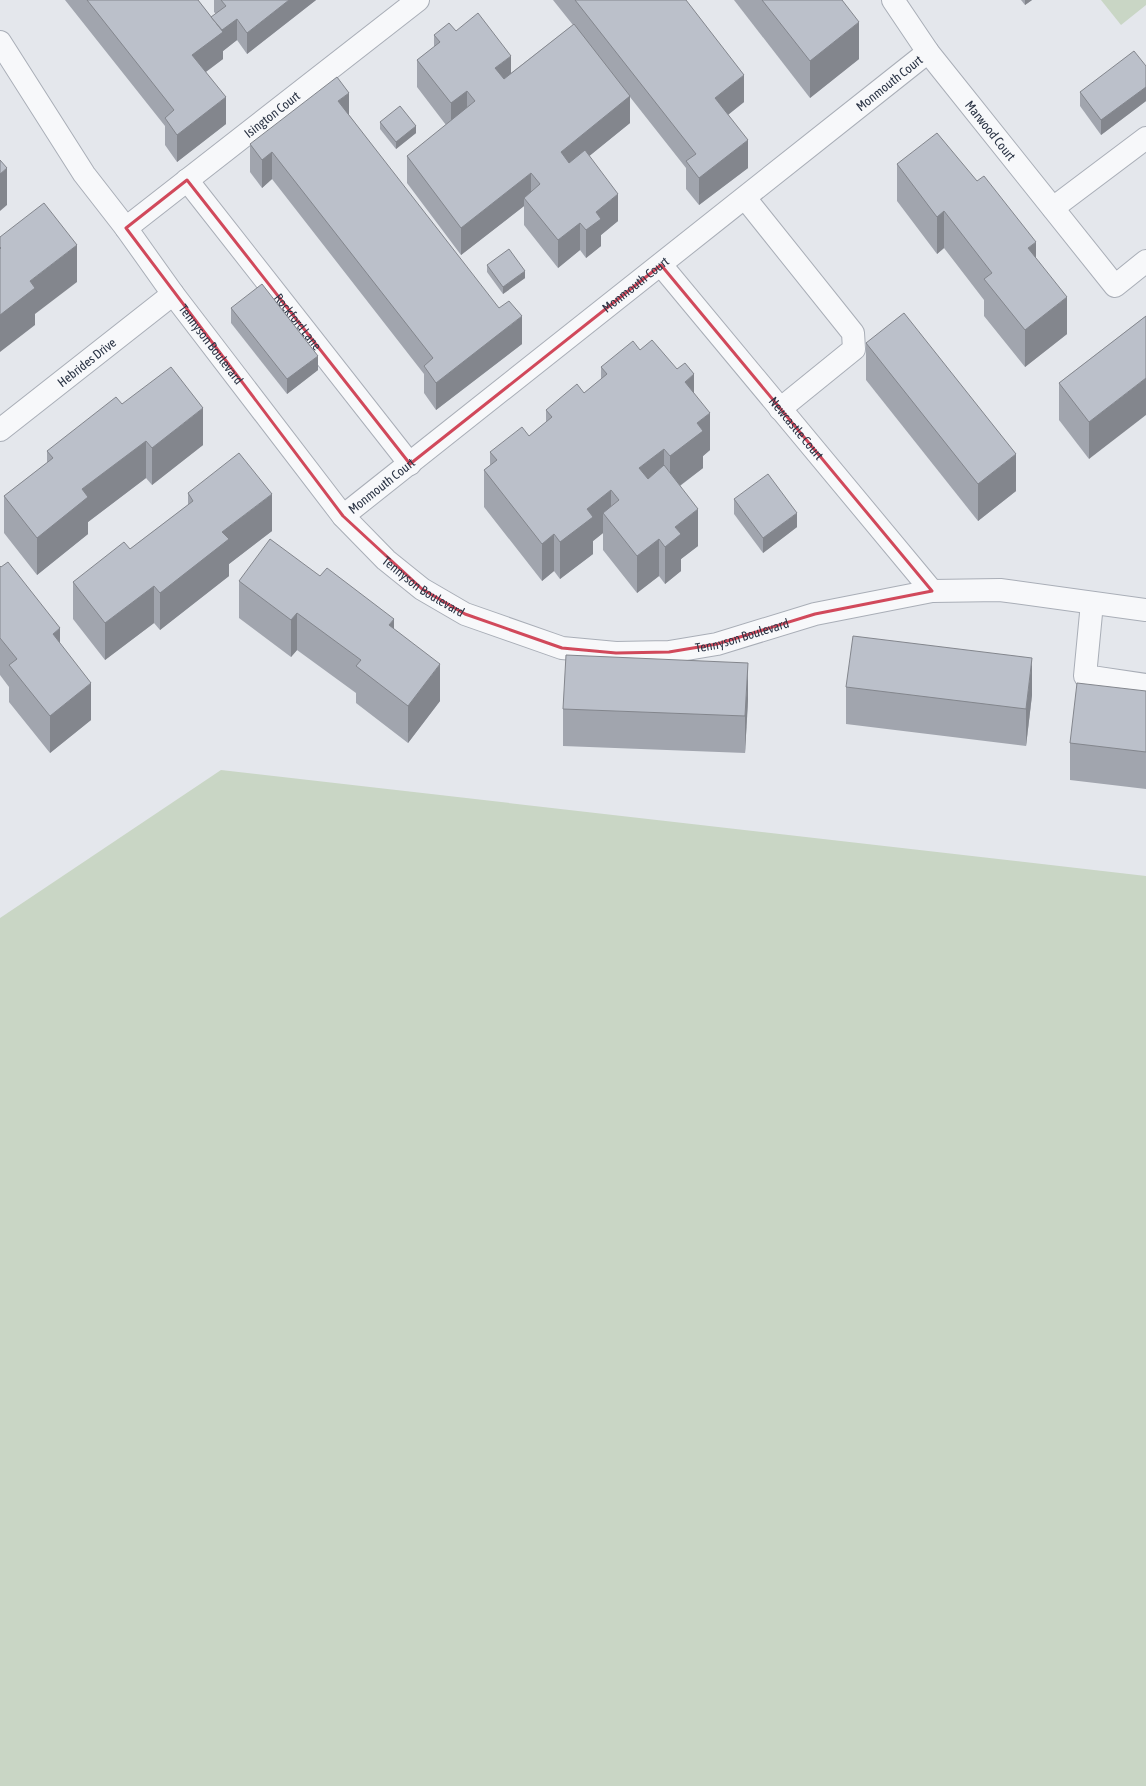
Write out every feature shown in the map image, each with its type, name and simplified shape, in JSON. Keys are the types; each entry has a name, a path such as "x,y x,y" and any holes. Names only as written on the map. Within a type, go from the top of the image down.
{"street":[{"name":"Isington Court","path":"126,228 418,0"},
{"name":"Marwood Court","path":"893,0 928,52 1116,286 1146,261"},
{"name":"Tennyson Boulevard","path":"0,42 84,174 126,228 173,294 343,516 386,560 422,589 465,614 562,648 616,654 669,652 717,644 815,614 932,591 1000,590 1146,610"},
{"name":"Monmouth Court","path":"343,516 928,52"},
{"path":"1053,208 1146,138"},
{"name":"Rockford Lane","path":"187,180 410,464"},
{"path":"745,198 853,333 854,349 780,409"},
{"name":"Newcastle Court","path":"661,264 932,591"},
{"name":"Hebrides Drive","path":"0,430 173,294"},
{"path":"1092,603 1085,676 1146,685"}],"highlighted area":[{"path":"187,180 410,464 661,265 932,591 815,614 717,644 669,652 616,653 562,648 465,614 422,589 343,516 126,228"}],"green space":[{"path":"1101,0 1146,0 1146,5 1121,25"},
{"path":"221,770 1146,876 1146,1786 0,1786 0,918"}],"building":[{"path":"87,0 198,0 223,32 192,55 226,97 177,135 165,118 174,110"},
{"path":"221,0 289,0 247,33 237,19 222,30 211,17 226,6"},
{"path":"575,0 686,0 744,75 715,98 748,140 699,178 686,161 696,154"},
{"path":"762,0 842,0 859,22 810,61"},
{"path":"478,13 511,56 495,68 504,79 574,24 630,96 561,152 569,163 585,150 618,194 596,212 601,219 586,230 580,223 558,240 524,198 540,184 531,173 461,228 407,156 475,101 467,91 451,103 417,60 440,42 434,35 449,23 456,31"},
{"path":"1134,51 1146,66 1146,87 1101,120 1080,92"},
{"path":"337,77 349,93 338,101 499,308 509,301 522,316 436,383 424,366 433,358 272,152 262,160 250,144"},
{"path":"400,106 416,126 396,142 380,122"},
{"path":"937,133 977,181 984,176 1036,242 1028,248 1067,297 1025,330 984,279 992,273 944,211 937,217 897,164"},
{"path":"0,160 7,168 0,174"},
{"path":"44,203 77,245 30,281 35,288 0,315 0,237"},
{"path":"509,249 525,271 503,287 487,265"},
{"path":"262,284 318,356 287,379 231,308"},
{"path":"904,313 1016,454 978,484 866,343"},
{"path":"1146,316 1146,378 1089,422 1059,383"},
{"path":"652,340 677,369 685,363 694,374 685,382 710,413 697,423 703,431 670,456 664,449 639,468 648,479 664,465 698,509 675,527 681,534 665,547 659,539 637,556 603,513 619,500 611,490 587,509 593,517 560,542 554,534 542,544 484,470 497,460 490,452 522,427 529,436 552,417 546,410 577,384 584,393 607,374 601,367 633,341 640,350"},
{"path":"171,367 203,408 152,448 146,441 82,489 88,497 37,538 4,496 53,458 47,451 116,397 122,404"},
{"path":"239,453 272,494 222,532 229,539 160,593 154,586 105,623 73,582 124,542 130,549 193,501 188,493"},
{"path":"768,474 797,513 763,538 734,499"},
{"path":"270,539 320,576 327,568 394,619 389,625 440,664 408,706 356,666 361,660 297,613 291,620 239,581"},
{"path":"8,562 60,628 53,634 91,683 50,716 9,665 17,659 0,638 0,566 1,567"},
{"path":"853,636 1032,658 1026,709 846,687"},
{"path":"566,655 748,663 745,716 563,709"},
{"path":"1077,683 1146,691 1146,752 1070,743"}]}
